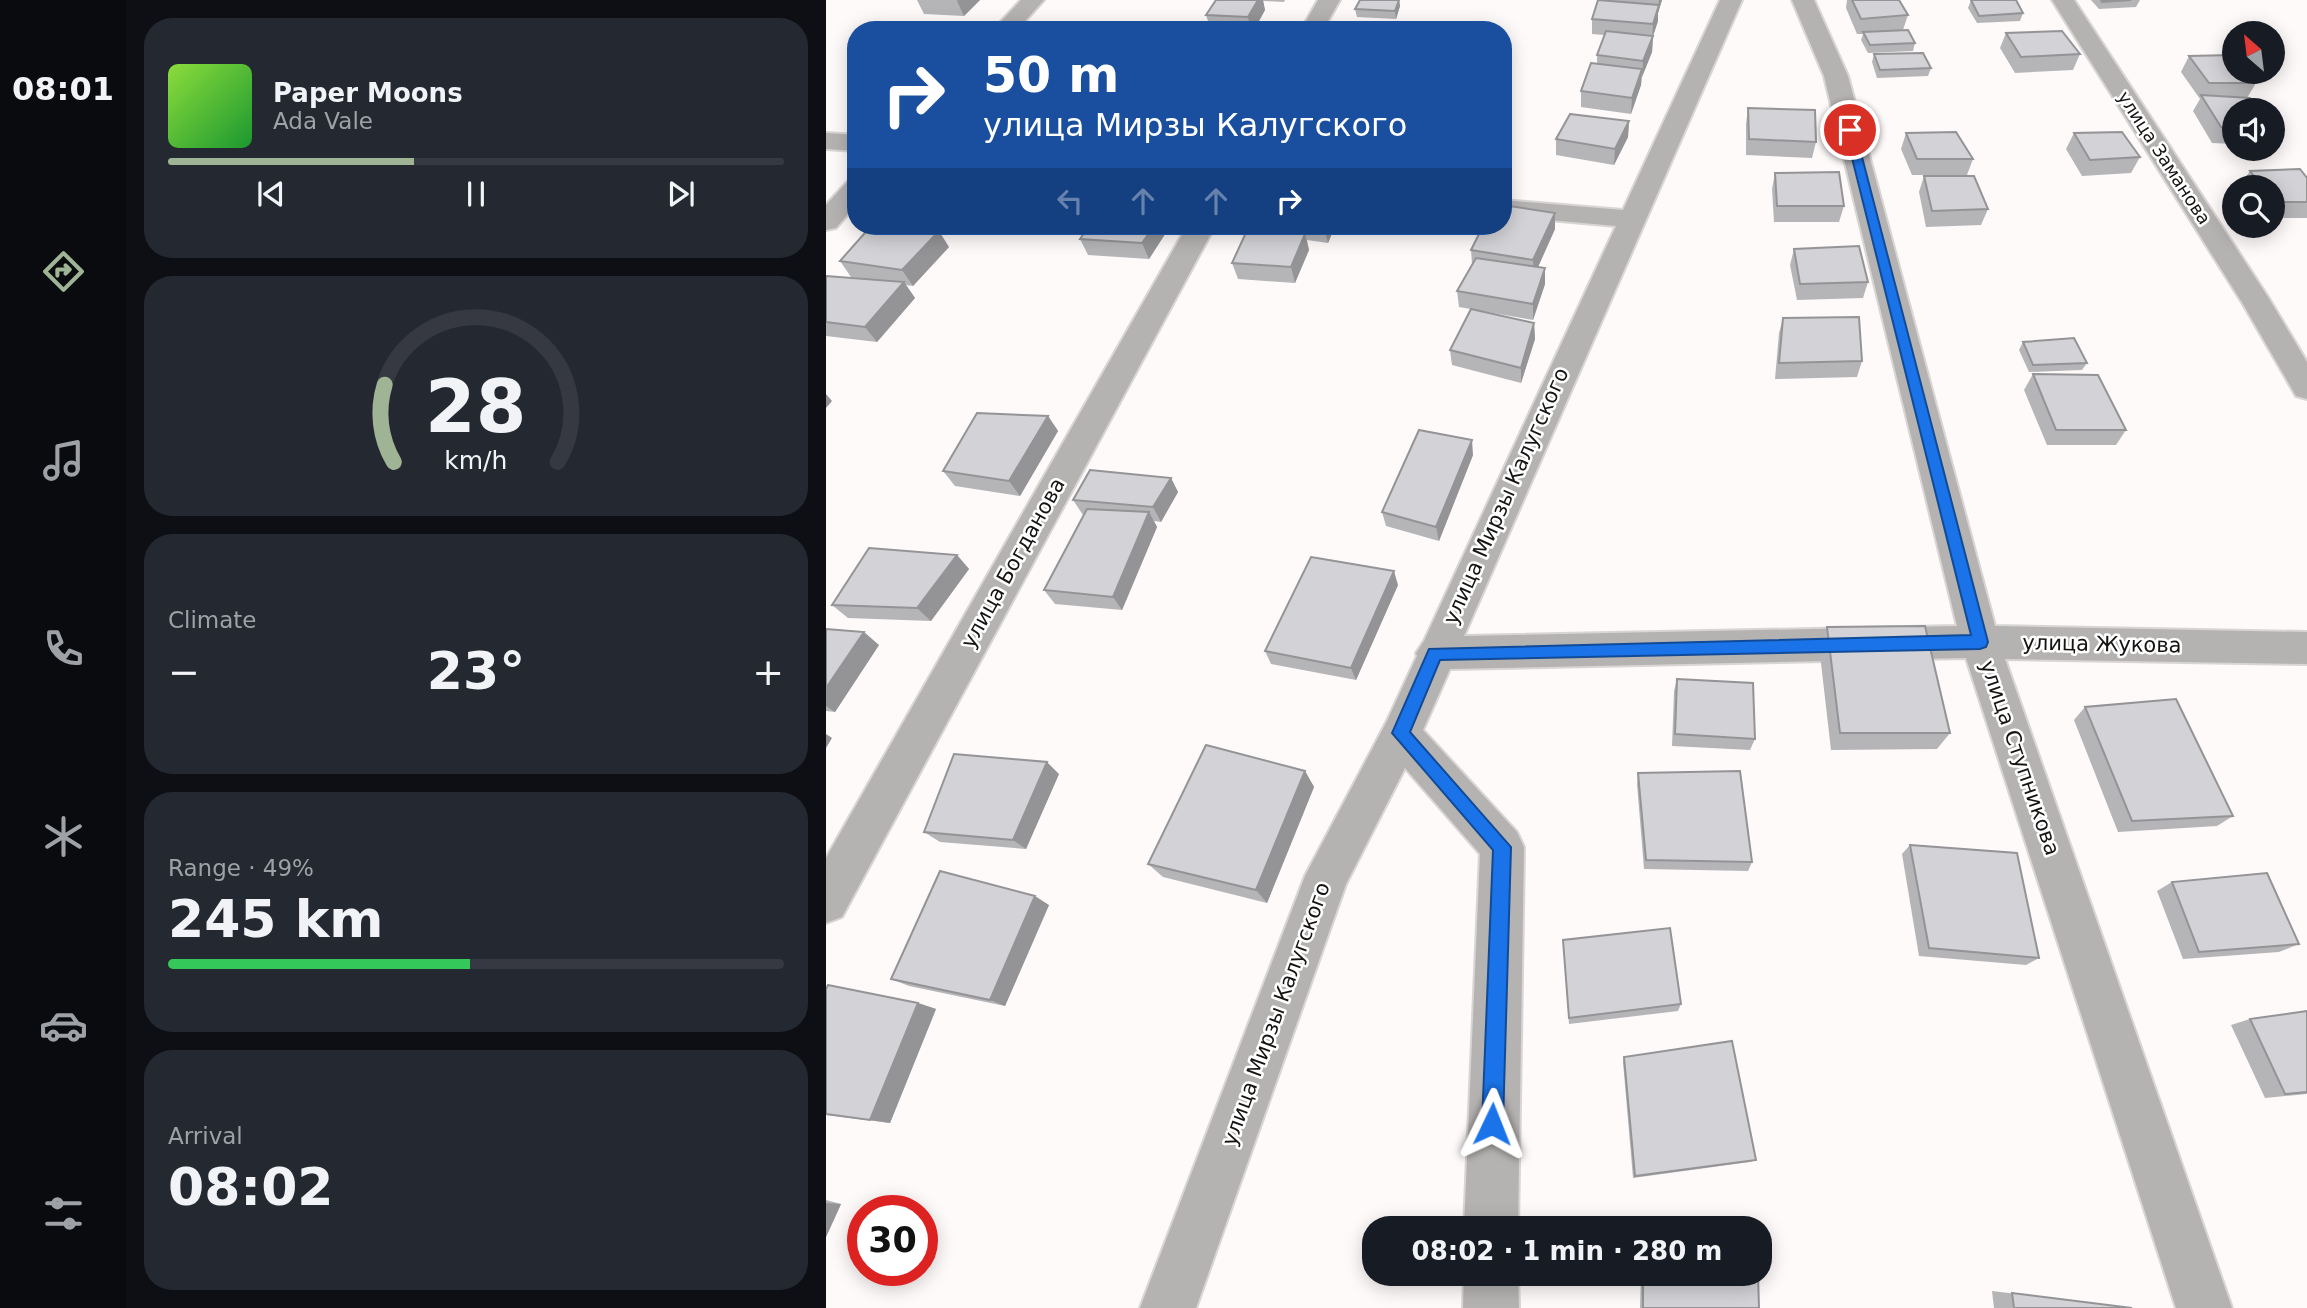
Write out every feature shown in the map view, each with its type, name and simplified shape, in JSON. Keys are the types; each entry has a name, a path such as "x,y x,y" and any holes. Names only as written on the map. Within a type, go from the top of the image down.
{"street":[{"path":"1013,21 1033,0"},
{"path":"1317,21 1329,0"},
{"name":"улица Мирзы Калугского","path":"1168,1308 1326,876 1401,733 1630,219 1731,0"},
{"name":"улица Ступникова","path":"1803,0 1836,76 1980,642 2204,1308"},
{"name":"улица Заманова","path":"2063,0 2258,304 2307,388"},
{"path":"826,141 847,142"},
{"path":"826,222 847,198"},
{"path":"1512,209 1630,219"},
{"name":"улица Богданова","path":"826,901 1196,235"},
{"name":"улица Жукова","path":"1435,653 1980,642 2307,648"},
{"path":"1401,733 1502,847 1492,1216"},
{"path":"1491,1286 1491,1308"}],"building":[{"path":"1216,0 1258,0 1248,17 1206,15"},
{"path":"1360,0 1399,0 1395,11 1355,9"},
{"path":"1598,0 1659,5 1653,24 1592,19"},
{"path":"1852,0 1899,0 1908,15 1861,19"},
{"path":"1971,0 2016,0 2023,13 1979,16"},
{"path":"1908,30 1915,43 1870,45 1863,32"},
{"path":"1606,31 1653,36 1643,61 1597,55"},
{"path":"2062,31 2080,54 2021,57 2006,33"},
{"path":"1923,53 1931,68 1880,70 1874,54"},
{"path":"2222,55 2222,83 2209,83 2189,56"},
{"path":"1591,63 1642,69 1632,98 1581,91"},
{"path":"2201,95 2250,98 2222,98 2221,127"},
{"path":"1748,108 1815,110 1816,142 1749,139"},
{"path":"1570,114 1629,121 1615,149 1556,139"},
{"path":"1956,132 1973,159 1917,159 1906,133"},
{"path":"2122,132 2140,157 2090,160 2074,133"},
{"path":"2300,169 2307,178 2307,202 2285,202 2285,175 2253,175 2250,171"},
{"path":"1839,172 1844,206 1777,206 1775,173"},
{"path":"1924,176 1974,176 1988,209 1932,211"},
{"path":"1512,206 1555,213 1533,260 1471,250 1478,235 1512,235"},
{"path":"863,235 935,235 902,270 840,261"},
{"path":"1083,235 1148,235 1142,243 1080,239"},
{"path":"1245,235 1305,235 1291,267 1232,263"},
{"path":"1859,246 1868,282 1800,284 1794,249"},
{"path":"1476,258 1545,268 1533,304 1457,291"},
{"path":"826,276 904,282 865,327 826,322"},
{"path":"1471,309 1534,323 1521,368 1450,350"},
{"path":"1859,317 1862,361 1779,363 1783,318"},
{"path":"2074,338 2087,363 2033,365 2023,342"},
{"path":"2033,374 2098,375 2126,430 2056,430"},
{"path":"977,413 1048,416 1009,481 943,471"},
{"path":"1419,430 1472,440 1436,527 1382,512"},
{"path":"1090,470 1171,478 1153,507 1073,500"},
{"path":"1087,509 1149,512 1113,597 1044,590"},
{"path":"869,548 957,555 917,608 832,605"},
{"path":"1311,557 1394,571 1351,668 1265,651"},
{"path":"1925,626 1950,733 1840,733 1827,627"},
{"path":"826,629 864,632 826,688"},
{"path":"1677,679 1753,683 1755,739 1675,734"},
{"path":"2176,699 2233,816 2132,821 2085,707"},
{"path":"1206,745 1305,771 1256,890 1148,864"},
{"path":"954,754 1047,762 1013,840 924,832"},
{"path":"1740,771 1752,862 1646,860 1638,773"},
{"path":"1910,845 2017,853 2039,958 1929,948"},
{"path":"940,871 1035,896 990,1000 891,979"},
{"path":"2267,873 2299,944 2199,952 2172,882"},
{"path":"1670,928 1681,1004 1569,1018 1563,940"},
{"path":"828,985 918,1003 870,1120 826,1114"},
{"path":"2307,1011 2307,1092 2285,1094 2250,1019"},
{"path":"1732,1041 1756,1160 1635,1176 1624,1057"},
{"path":"1643,1286 1758,1286 1759,1308 1643,1308"},
{"path":"2012,1293 2132,1308 2014,1308"}],"route":[{"path":"1492,1124 1502,847 1401,733 1435,653 1980,642 1850,130"}]}
